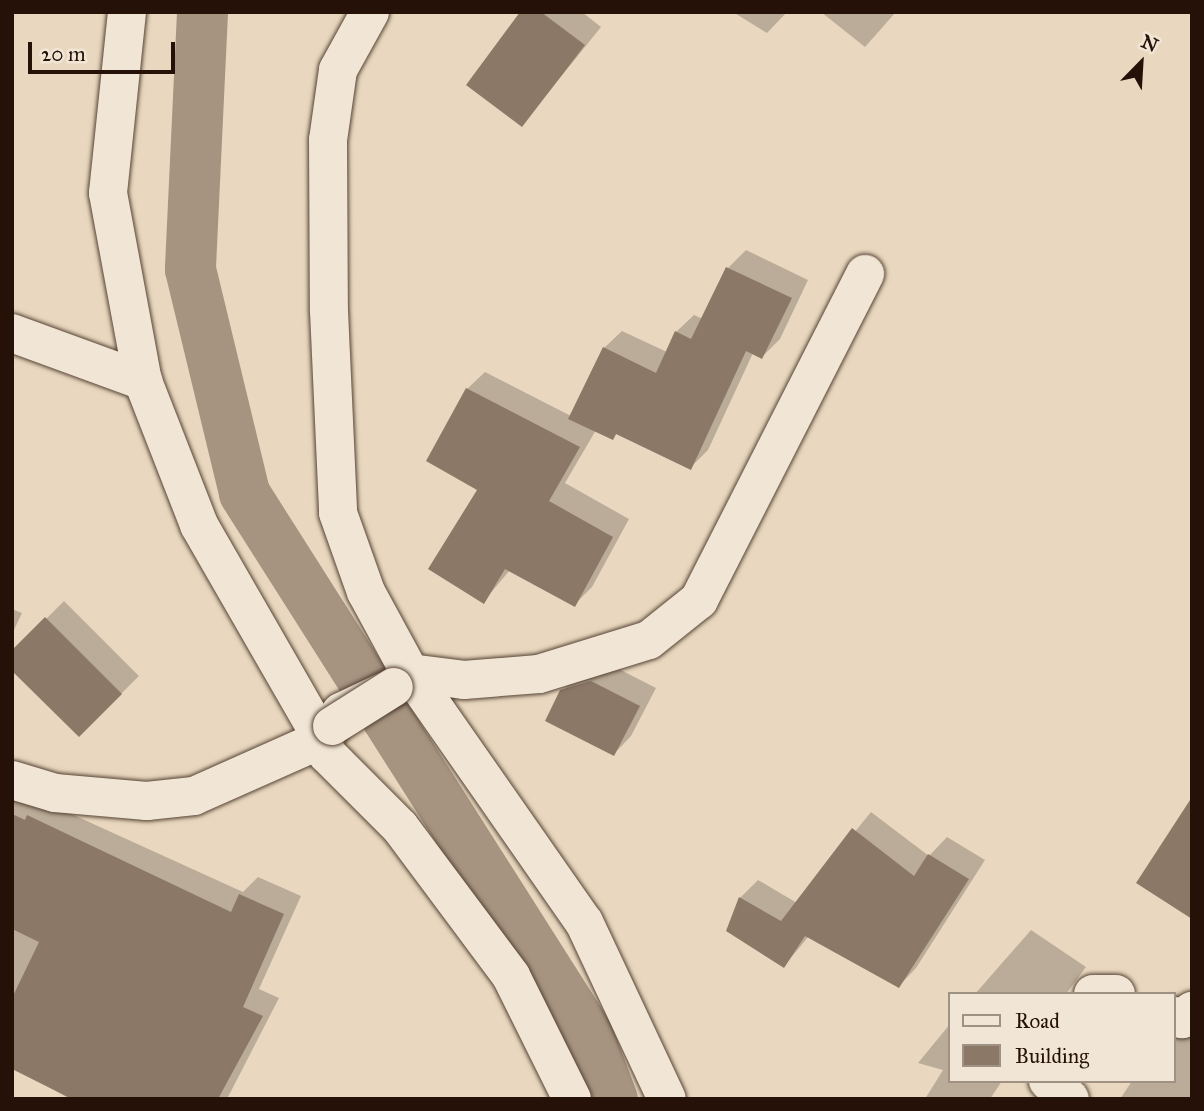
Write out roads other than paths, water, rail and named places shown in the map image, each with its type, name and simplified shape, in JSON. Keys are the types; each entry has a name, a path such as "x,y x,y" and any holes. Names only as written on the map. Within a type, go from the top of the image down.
{"street":[{"path":"127,12 108,193 143,382 199,526 332,726 327,754 400,827 511,976 572,1099"},
{"path":"370,12 338,70 328,140 329,310 338,513 366,592 402,680 584,922 667,1099"},
{"path":"12,780 55,793 147,801 194,796 332,726 402,680 464,680 539,674 649,640 699,600 865,274"},
{"path":"12,333 143,382"},
{"path":"1176,1017 1182,1019 1192,1011"},
{"path":"1050,1083 1070,1099"}],"waterway":[{"path":"202,12 190,269 244,493 587,1033 612,1099"}]}
